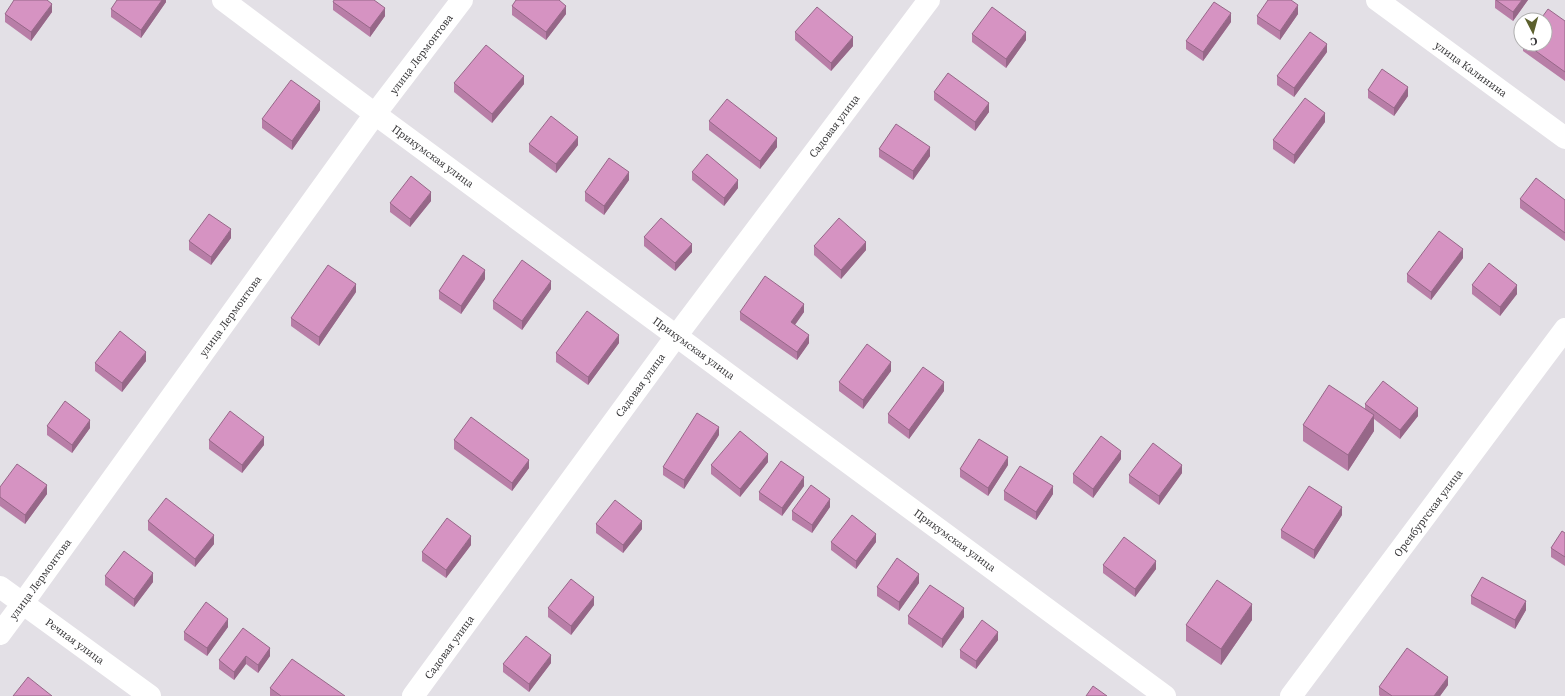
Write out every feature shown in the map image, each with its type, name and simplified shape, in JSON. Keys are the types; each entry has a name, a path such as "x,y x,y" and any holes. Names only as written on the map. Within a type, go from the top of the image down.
{"street":[{"name":"Прикумская улица","path":"222,0 1165,696"},
{"name":"улица Лермонтова","path":"0,634 375,114 462,0"},
{"name":"Садовая улица","path":"413,696 677,335 929,0"},
{"name":"улица Калинина","path":"1377,0 1565,138"},
{"name":"Оренбургская улица","path":"1291,696 1565,329"},
{"name":"Речная улица","path":"0,587 150,696"}],"building":[{"path":"14,0 47,0 52,4 31,32 5,14"},
{"path":"117,0 162,0 141,30 111,9"},
{"path":"334,0 374,0 385,8 370,28 333,2"},
{"path":"516,0 559,0 566,6 546,32 512,6"},
{"path":"1268,0 1291,0 1298,5 1280,31 1257,16"},
{"path":"1496,0 1522,0 1513,12"},
{"path":"1214,2 1231,13 1203,52 1186,41"},
{"path":"817,7 853,37 831,63 795,32"},
{"path":"992,7 1026,32 1006,59 972,34"},
{"path":"1553,13 1565,21 1565,72 1537,52 1553,52"},
{"path":"1310,32 1327,44 1294,88 1277,76"},
{"path":"486,45 524,76 492,114 454,83"},
{"path":"1382,69 1408,87 1394,108 1368,90"},
{"path":"948,73 989,103 975,122 934,92"},
{"path":"291,80 320,101 292,141 262,119"},
{"path":"1305,98 1325,113 1294,155 1273,140"},
{"path":"727,99 777,138 760,161 709,121"},
{"path":"551,116 578,137 556,164 529,144"},
{"path":"896,124 930,147 913,171 879,149"},
{"path":"707,154 738,180 724,198 692,172"},
{"path":"609,158 629,172 604,206 585,192"},
{"path":"411,176 431,192 410,219 390,203"},
{"path":"1536,178 1565,200 1565,233 1520,199"},
{"path":"209,214 231,229 211,257 189,241"},
{"path":"661,218 692,244 675,263 644,237"},
{"path":"839,218 866,242 841,270 814,246"},
{"path":"1439,231 1463,249 1431,292 1407,274"},
{"path":"463,255 485,270 461,306 439,291"},
{"path":"522,260 551,281 522,321 493,301"},
{"path":"1489,263 1517,285 1500,307 1472,285"},
{"path":"328,265 356,284 319,337 291,318"},
{"path":"765,276 804,304 791,322 809,335 797,352 740,312"},
{"path":"587,311 619,335 588,377 556,353"},
{"path":"120,331 146,352 122,383 95,363"},
{"path":"867,344 891,362 863,400 839,382"},
{"path":"923,367 944,382 909,430 888,414"},
{"path":"1383,381 1418,408 1400,430 1365,404"},
{"path":"1329,385 1374,415 1348,455 1303,425"},
{"path":"65,401 90,420 72,445 47,426"},
{"path":"230,411 264,437 242,465 209,440"},
{"path":"697,413 719,427 684,480 663,467"},
{"path":"471,417 529,460 512,483 454,440"},
{"path":"740,431 768,454 740,489 711,465"},
{"path":"1101,436 1121,451 1093,489 1073,474"},
{"path":"979,439 1008,457 988,488 960,469"},
{"path":"1153,443 1182,465 1159,496 1129,475"},
{"path":"781,461 804,477 782,508 759,492"},
{"path":"17,464 47,485 25,515 0,497 0,487"},
{"path":"1020,466 1053,486 1036,512 1004,491"},
{"path":"811,485 830,499 812,525 792,511"},
{"path":"1309,486 1342,507 1314,550 1281,530"},
{"path":"166,498 214,535 195,559 148,521"},
{"path":"615,500 642,521 623,545 596,524"},
{"path":"852,515 876,534 856,561 831,542"},
{"path":"447,518 471,536 446,570 422,552"},
{"path":"1562,531 1565,533 1565,557 1551,548"},
{"path":"1124,537 1156,561 1135,589 1103,565"},
{"path":"124,551 153,573 134,599 105,576"},
{"path":"897,558 919,574 899,602 877,587"},
{"path":"1482,577 1526,601 1515,620 1471,596"},
{"path":"571,579 594,597 571,626 548,608"},
{"path":"1217,580 1252,604 1221,649 1186,625"},
{"path":"930,585 964,608 942,639 908,616"},
{"path":"206,602 228,619 207,648 184,632"},
{"path":"982,620 998,632 976,661 960,650"},
{"path":"243,628 270,648 258,665 246,656 234,672 219,660"},
{"path":"526,636 551,655 529,684 503,664"},
{"path":"1407,648 1448,677 1434,696 1392,696 1379,687"},
{"path":"292,659 345,696 281,696 270,688"},
{"path":"28,677 52,696 13,696"},
{"path":"1093,686 1107,696 1086,696"}]}
